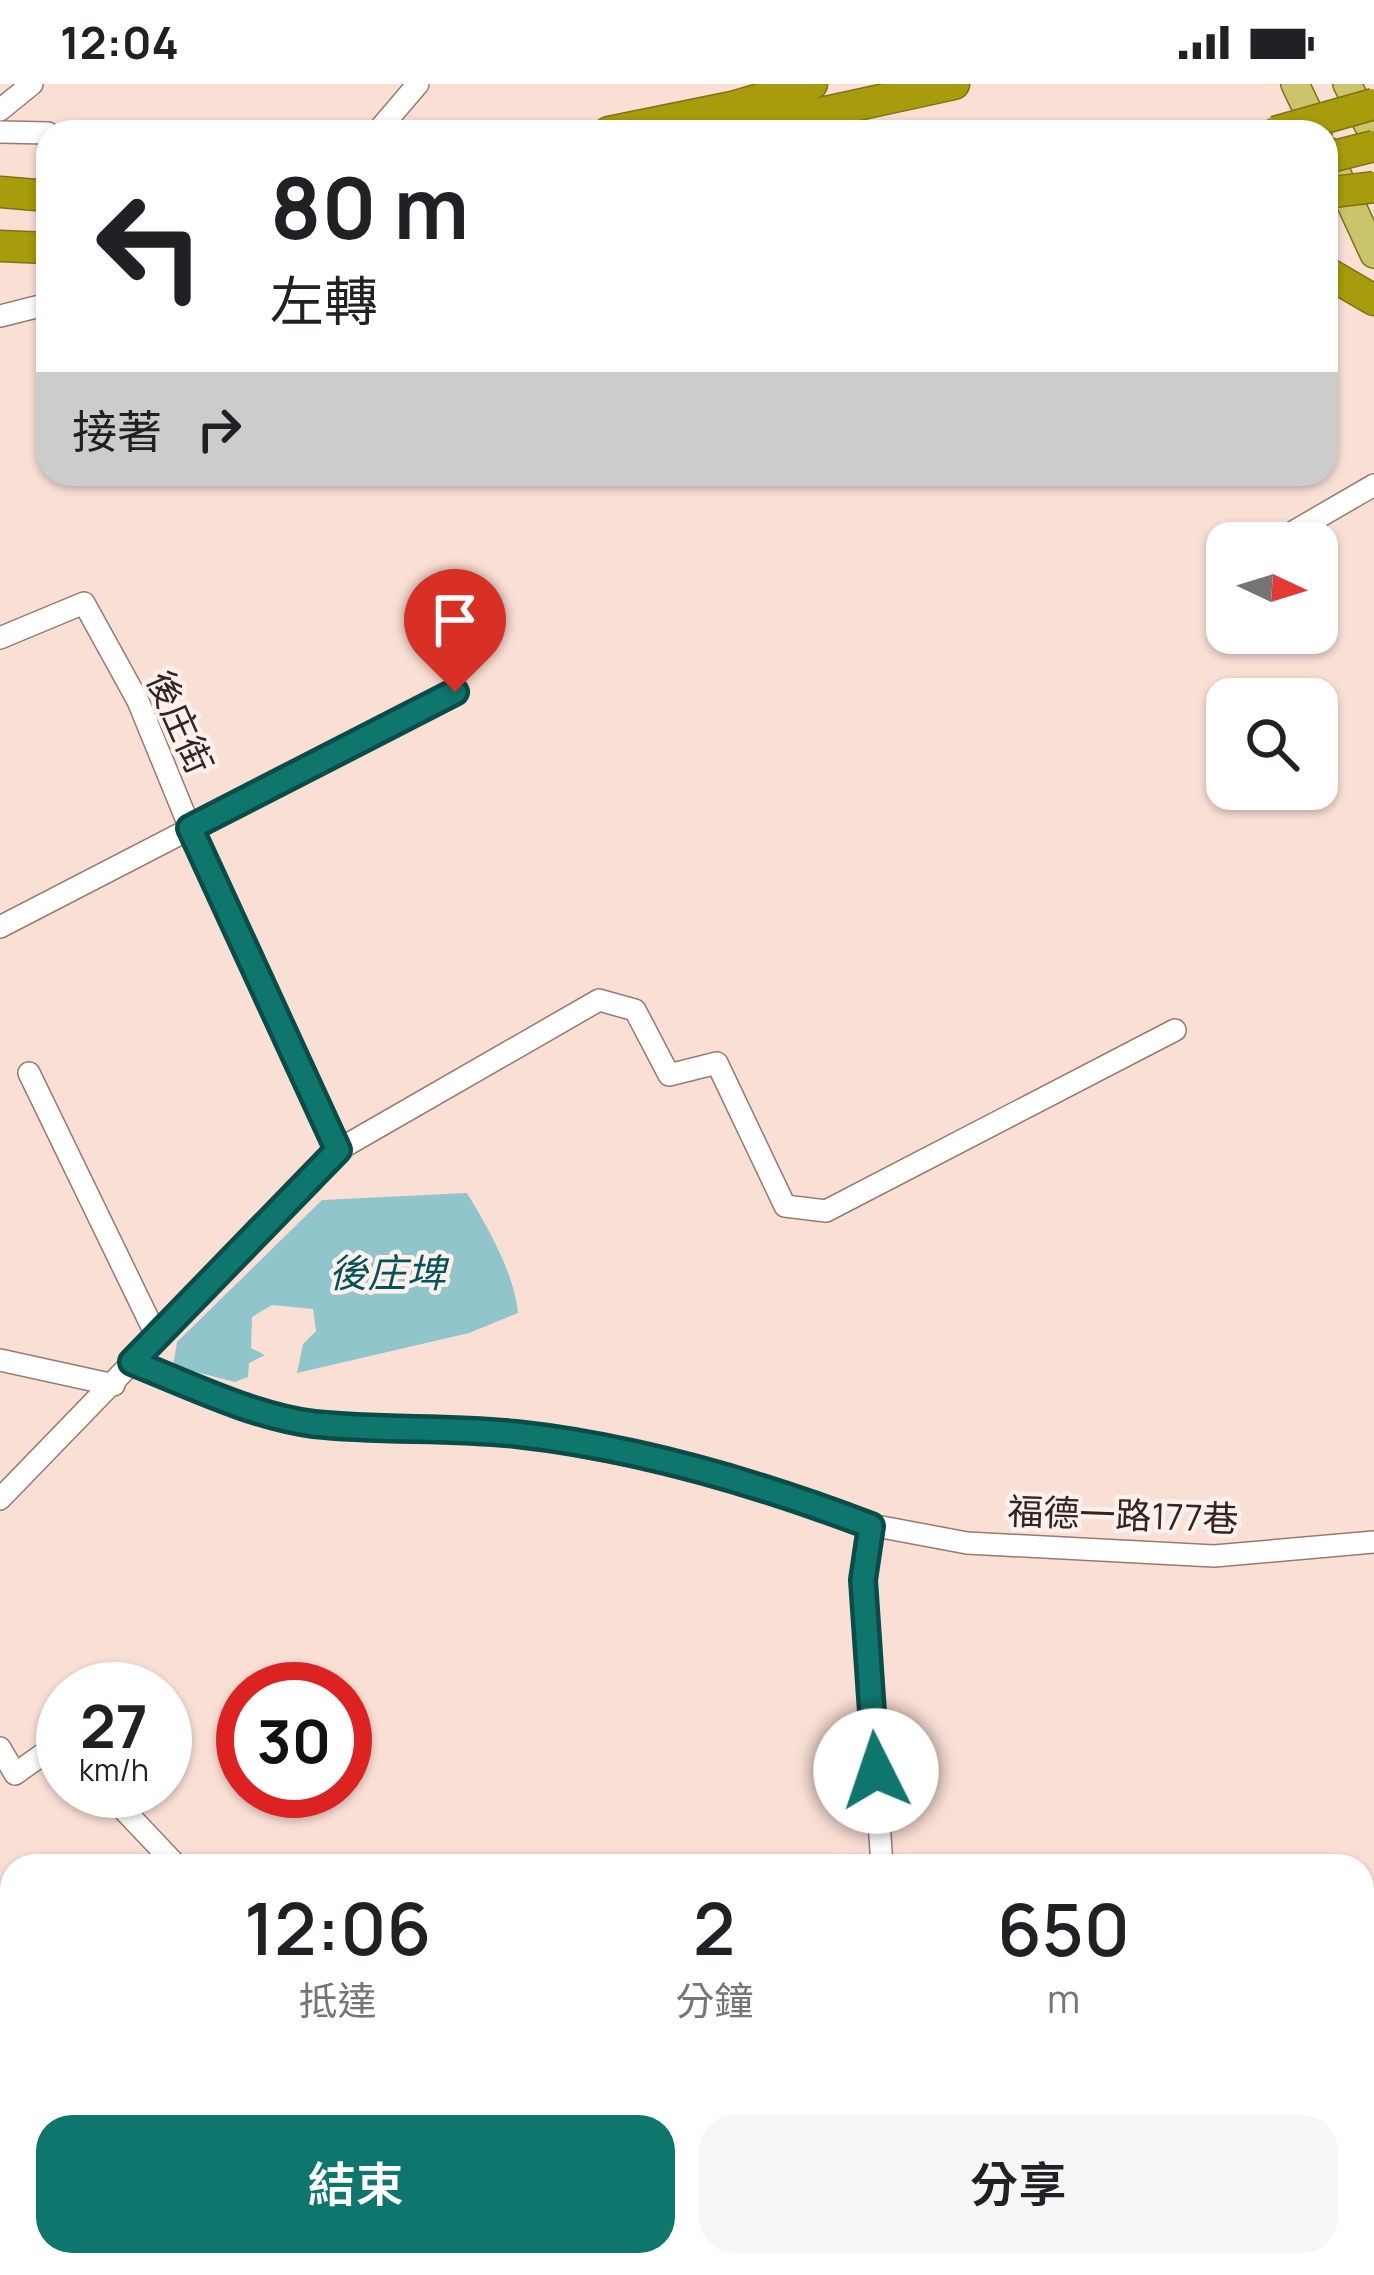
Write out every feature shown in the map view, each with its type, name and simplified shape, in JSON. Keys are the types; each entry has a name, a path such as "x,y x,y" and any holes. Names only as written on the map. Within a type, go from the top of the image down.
{"highway":[{"path":"668,120 812,84"},
{"path":"794,120 954,84"},
{"path":"1317,120 1374,104"},
{"path":"1338,152 1374,146"},
{"path":"1338,192 1374,187"},
{"path":"0,246 36,248"},
{"path":"1338,279 1374,300"}],"main road":[{"path":"1295,84 1312,120"},
{"path":"1347,84 1374,136"},
{"path":"1338,179 1374,254"}],"street":[{"path":"0,110 32,84"},
{"path":"387,120 418,84"},
{"path":"0,132 36,134"},
{"path":"0,316 36,307"},
{"path":"1310,522 1374,485"},
{"name":"後庄街","path":"0,638 84,603 138,700 190,828 338,1150"},
{"path":"0,927 455,692"},
{"path":"0,1498 338,1150 599,1000 635,1010 669,1075 717,1063 785,1206 826,1211 1175,1030"},
{"path":"29,1073 156,1336"},
{"path":"0,1360 114,1385"},
{"name":"福德一路177巷","path":"132,1362 226,1400 309,1424 517,1434 685,1466 793,1496 871,1526 967,1543 1214,1556 1374,1542"},
{"path":"871,1526 863,1580 881,1854"},
{"path":"0,1748 15,1774 36,1759"},
{"path":"132,1818 166,1854"}],"water":[{"name":"後庄埤","path":"467,1193 506,1266 518,1313 469,1333 297,1373 303,1344 316,1331 313,1309 272,1305 252,1317 251,1348 265,1355 249,1363 248,1377 235,1382 173,1366 177,1342 322,1200"}],"route":[{"path":"455,692 190,828 338,1150 132,1362 226,1400 309,1424 517,1434 685,1466 793,1496 871,1526 863,1580 876,1771"}]}
